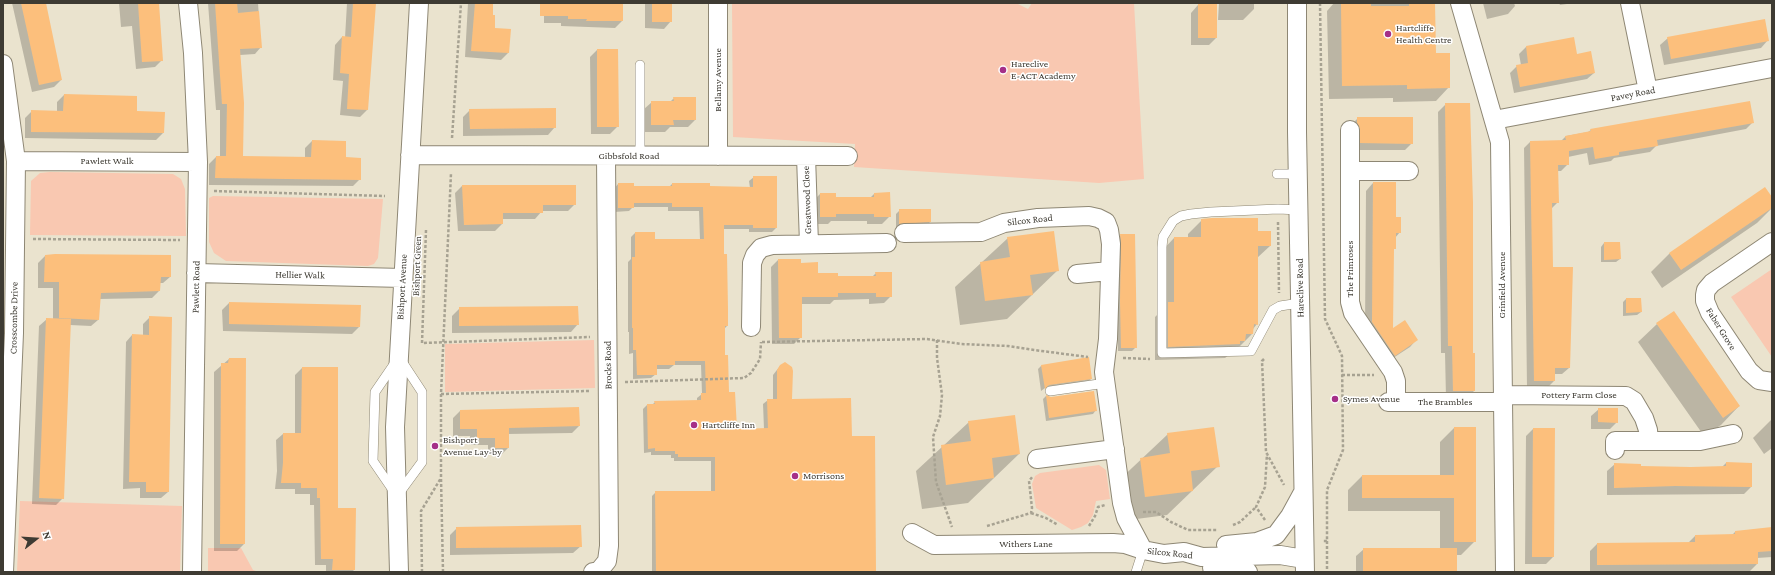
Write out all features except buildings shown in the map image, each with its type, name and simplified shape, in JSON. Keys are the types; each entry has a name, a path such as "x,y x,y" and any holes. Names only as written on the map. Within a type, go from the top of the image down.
{"street":[{"name":"Pawlett Road","path":"188,3 193,53 198,162 192,572"},
{"name":"Bishport Avenue","path":"399,572 395,427 419,3"},
{"name":"Bellamy Avenue","path":"718,3 718,156"},
{"name":"Hareclive Road","path":"1297,3 1300,303 1295,491 1304,558"},
{"name":"Grinfield Avenue","path":"1460,3 1500,142 1505,572"},
{"path":"1630,3 1648,91"},
{"name":"Crosscombe Drive","path":"3,64 16,160 16,238 9,332 4,572"},
{"name":"Pavey Road","path":"1494,120 1772,68"},
{"name":"The Primroses","path":"1350,130 1351,308 1394,375 1396,381 1392,402"},
{"name":"Gibbsfold Road","path":"410,155 848,156"},
{"name":"Brocks Road","path":"598,572 607,561 609,546 606,156"},
{"name":"Greatwood Close","path":"806,156 809,244"},
{"name":"Pawlett Walk","path":"16,160 198,162"},
{"path":"1350,171 1409,171"},
{"name":"Silcox Road","path":"904,233 977,232 987,230 1004,223 1038,218 1094,217 1106,222 1109,230 1110,270 1106,359 1104,368 1122,503 1126,518 1143,550 1164,554 1184,552 1202,557 1280,555 1304,558"},
{"name":"Faber Grove","path":"1772,242 1712,283 1705,295 1705,301 1710,313 1749,371 1759,380 1772,382"},
{"name":"Greatwood Close","path":"756,334 752,270 755,255 762,248 772,245 887,243"},
{"path":"1077,274 1110,270"},
{"name":"Hellier Walk","path":"196,273 403,278"},
{"name":"Pottery Farm Close","path":"1503,398 1626,396 1634,401 1644,418 1648,430 1649,442"},
{"name":"The Brambles","path":"1392,402 1503,398"},
{"path":"1615,450 1615,442 1700,441 1733,434"},
{"path":"1037,459 1115,449"},
{"path":"1184,552 1202,546 1257,542 1276,535 1290,516 1295,491"},
{"name":"Withers Lane","path":"912,533 934,545 1113,543 1126,544 1143,550"},
{"path":"1164,554 1206,568 1237,568 1248,572"},
{"path":"593,572 598,572"}],"lane":[{"path":"640,65 640,156"},
{"path":"1278,174 1298,174"},
{"path":"1299,210 1278,209 1191,214 1173,221 1163,237 1162,247 1162,353 1251,351 1273,310 1280,306 1300,303"},
{"path":"397,496 422,462 422,392 399,357"},
{"path":"1050,391 1106,382"},
{"path":"1136,572 1143,550"}],"path":[{"path":"443,572 440,478 441,394 451,156 461,3"},
{"path":"1320,3 1325,319 1342,356 1343,450 1327,490 1327,572"},
{"path":"198,191 385,196"},
{"path":"1278,209 1280,306"},
{"name":"Bishport Green","path":"426,226 422,343 608,337"},
{"path":"16,238 197,240"},
{"path":"441,394 744,378 751,373 760,359 756,334 937,340 961,344 1008,346 1106,359 1155,359"},
{"path":"937,340 937,358 942,395 940,416 933,438 936,482 953,530 954,544"},
{"path":"1230,526 1240,522 1256,507 1265,487 1266,452 1262,362 1265,354"},
{"path":"1256,362 1262,362"},
{"path":"1342,376 1394,375"},
{"path":"1266,452 1295,491"},
{"path":"985,527 1031,513 1032,508 1029,482 1035,473 1037,459"},
{"path":"422,572 421,511 440,478"},
{"path":"1088,527 1095,516 1098,506 1132,502 1141,512 1156,512 1171,522 1188,530 1218,530"},
{"path":"1256,507 1276,535"},
{"path":"1304,558 1326,541"}],"shaded area":[{"name":"Hareclive E-ACT Academy","path":"732,3 1016,3 1028,9 1032,3 1134,3 1144,179 1099,183 854,167 855,144 733,137"},
{"path":"40,173 173,174 181,179 185,189 186,236 30,235 31,181"},
{"path":"213,196 383,199 378,258 374,264 368,266 226,261 214,253 209,242 209,198"},
{"path":"1772,269 1772,357 1731,297"},
{"path":"594,340 595,388 445,392 445,344"},
{"path":"1099,465 1106,470 1110,499 1096,501 1093,515 1088,523 1072,530 1036,508 1032,484 1035,476 1040,473"},
{"path":"20,501 182,506 180,572 17,571"},
{"path":"208,548 241,548 253,570 259,572 208,572"}],"place":[{"name":"Hartcliffe Health Centre","path":"1388,34"},
{"name":"Hareclive E-ACT Academy","path":"1003,70"},
{"name":"Symes Avenue","path":"1335,399"},
{"name":"Hartcliffe Inn","path":"694,425"},
{"name":"Bishport Avenue Lay-by","path":"435,446"},
{"name":"Morrisons","path":"795,476"}]}
